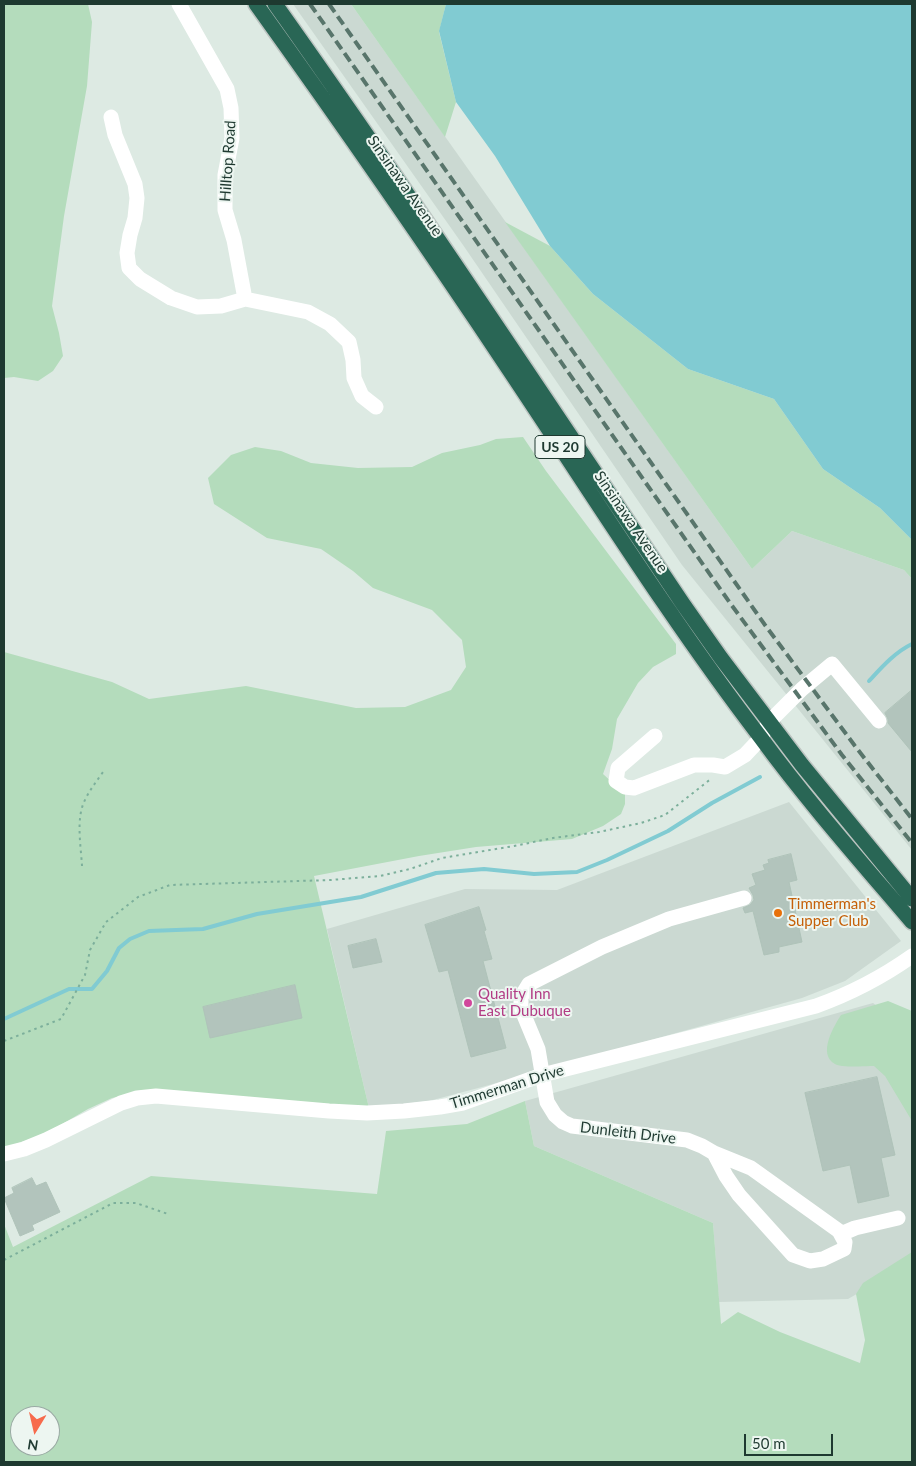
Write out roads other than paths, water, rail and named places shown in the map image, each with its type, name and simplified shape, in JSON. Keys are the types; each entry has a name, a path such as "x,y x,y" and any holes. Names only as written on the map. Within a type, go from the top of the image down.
{"highway":[{"name":"Sinsinawa Avenue","path":"256,4 323,98 507,367 671,613 761,738 912,922"},
{"name":"Sinsinawa Avenue","path":"274,4 325,74 464,276 683,604 769,722 912,900"}],"street":[{"name":"Hilltop Road","path":"178,4 227,89 231,108 232,138 225,175 225,210 234,240 245,299"},
{"path":"111,117 120,150 135,184 137,198 135,218 127,253 130,268 140,279 171,298 197,307 220,306 245,299 308,312 330,324 349,342 354,378 362,396 376,407"},
{"path":"655,736 618,768 616,781 625,787 634,788 694,765 725,767 744,755 761,738 769,722 802,689 832,664 879,721"},
{"name":"Dunleith Drive","path":"744,898 669,918 602,947 529,984 521,997 521,1008 538,1049 549,1106 563,1122 572,1126 687,1140 702,1146 751,1168 841,1234"},
{"name":"Timmerman Drive","path":"4,1154 24,1149 46,1140 121,1102 137,1098 156,1096 367,1113 404,1112 463,1103 542,1075 816,1006 871,983 912,956"},
{"path":"714,1153 739,1195 793,1255 810,1260 823,1259 844,1249 846,1242 841,1234 855,1228 898,1218"}],"water":[{"path":"446,4 912,4 912,540 880,508 823,469 774,399 688,369 593,294 550,246 495,156 456,102 439,31"}],"waterway":[{"path":"869,681 894,656 912,644"},
{"path":"4,1019 69,989 92,989 107,971 119,948 130,939 149,931 203,929 257,914 361,897 436,873 484,869 534,874 577,872 668,831 712,803 760,777"}],"railway":[{"path":"310,4 730,603 842,755 912,843"},
{"path":"329,4 765,625 912,819"}],"place":[{"name":"Timmerman's Supper Club","path":"778,913"},
{"name":"Quality Inn East Dubuque","path":"468,1003"}]}
